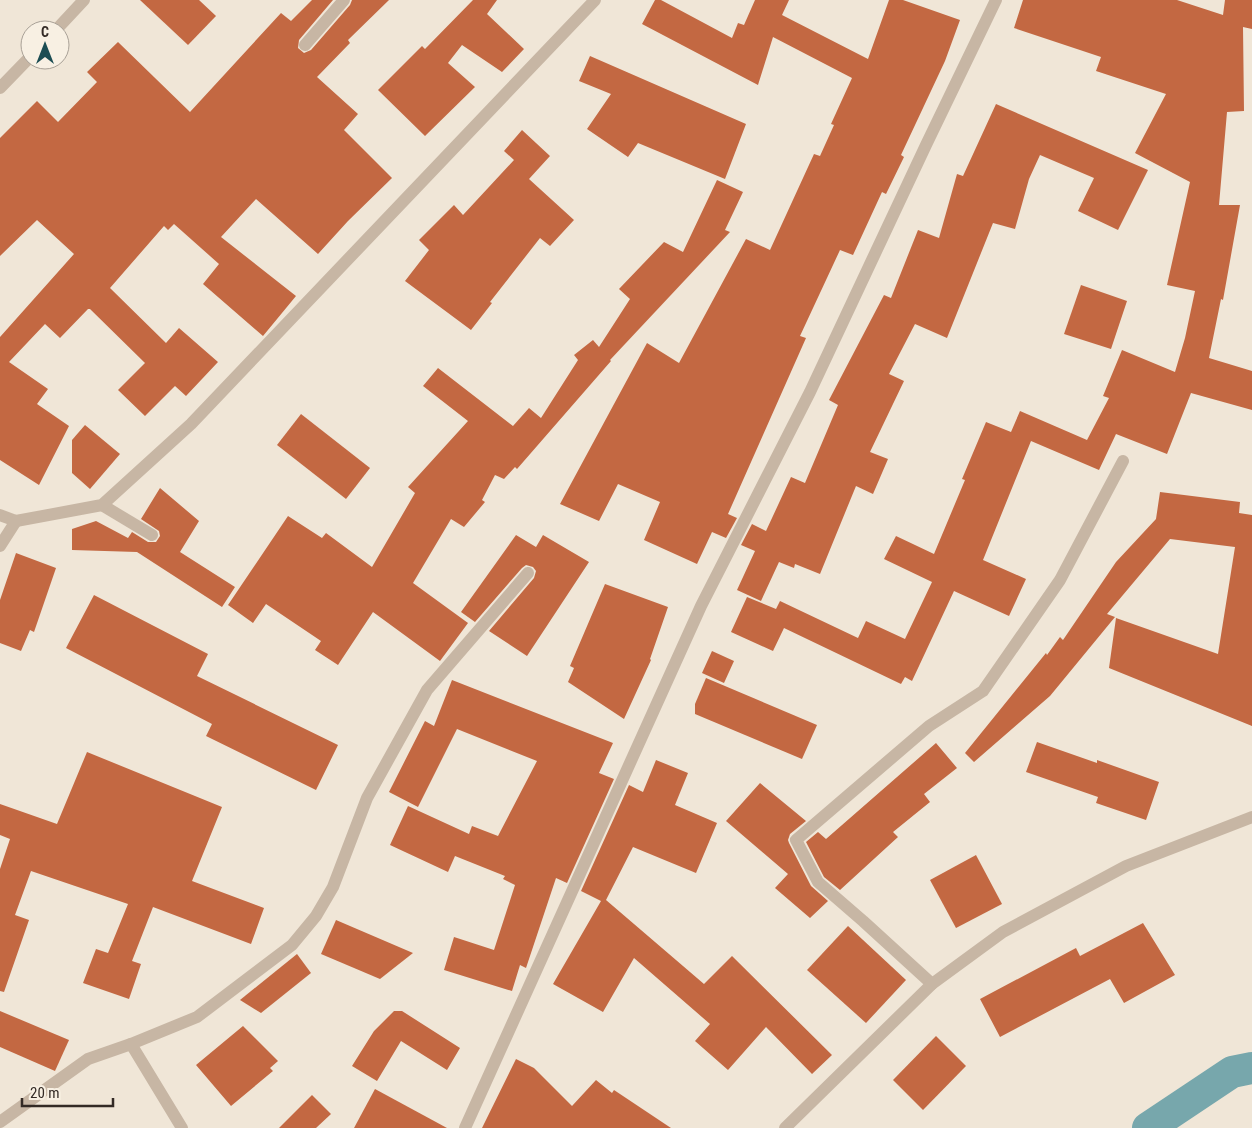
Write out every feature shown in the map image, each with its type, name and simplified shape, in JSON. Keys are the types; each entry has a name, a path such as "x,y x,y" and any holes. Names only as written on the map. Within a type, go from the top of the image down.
{"street":[{"path":"65,20 84,0"},
{"path":"305,45 344,0"},
{"path":"0,515 16,521 102,504 191,424 595,0"},
{"path":"465,1128 701,606 810,392 996,0"},
{"path":"0,88 20,67"},
{"path":"932,984 818,882 796,840 929,726 983,691 1060,580 1123,461"},
{"path":"102,504 152,535"},
{"path":"0,546 16,521"},
{"path":"0,1122 88,1059 197,1017 292,945 316,916 333,887 367,798 427,690 528,573"},
{"path":"785,1128 932,984 1003,932 1126,866 1252,817"},
{"path":"131,1044 182,1128"}],"building":[{"path":"140,0 199,0 216,16 188,45"},
{"path":"312,0 333,0 299,40 298,48 304,53 311,50 350,5 352,0 389,0 348,40 350,43 317,77 358,114 344,130 392,178 348,221 318,254 256,199 221,237 296,296 263,336 203,284 219,264 174,224 168,230 164,226 110,288 166,343 179,328 218,362 186,396 175,386 145,416 118,390 145,363 90,309 60,338 45,324 9,362 48,389 37,404 69,426 39,485 0,460 0,337 74,254 37,220 0,256 0,138 37,101 58,122 97,82 87,72 118,42 190,112 281,13 291,21"},
{"path":"473,0 497,0 487,14 524,49 502,72 462,45 448,63 475,87 425,136 378,90 422,46 425,49"},
{"path":"655,0 661,0 732,38 738,23 744,25 755,0 789,0 782,15 868,59 889,0 903,0 960,20 945,61 901,155 904,157 886,194 882,192 853,255 840,250 800,336 806,338 728,514 737,518 726,538 712,532 697,564 644,540 660,502 618,484 599,521 560,504 647,343 679,363 746,239 770,250 814,154 820,156 834,125 831,124 852,78 773,37 758,85 642,24"},
{"path":"1023,0 1177,0 1223,15 1225,0 1252,0 1252,29 1243,27 1244,111 1227,112 1219,205 1240,205 1223,300 1221,299 1209,358 1252,371 1252,410 1191,393 1167,454 1116,434 1099,470 1031,441 983,560 1026,579 1009,616 954,591 912,681 905,677 901,684 784,628 773,651 731,632 747,597 776,609 780,601 858,638 866,621 905,639 932,582 884,559 896,536 934,554 965,480 962,479 986,422 1011,432 1020,411 1087,440 1109,398 1103,396 1122,350 1175,372 1185,338 1195,291 1167,285 1190,182 1135,153 1166,94 1096,71 1101,57 1014,28"},
{"path":"590,56 746,124 725,179 638,143 628,157 587,129 611,94 579,81"},
{"path":"996,104 1148,170 1118,230 1078,211 1094,178 1040,155 1029,179 1015,229 993,223 947,338 915,324 889,374 904,381 870,452 888,459 873,494 856,486 820,574 795,564 794,568 779,562 761,601 737,590 755,551 741,545 752,524 766,531 791,477 805,483 838,405 829,400 884,295 891,298 918,230 939,238 957,174 963,176"},
{"path":"522,130 550,156 529,179 574,220 550,246 540,238 490,302 492,303 471,330 405,281 429,250 419,240 454,205 463,215 514,160 504,151"},
{"path":"717,180 743,192 725,230 730,232 610,360 517,469 515,467 504,479 495,475 482,500 485,502 464,527 451,519 413,583 468,623 440,661 373,612 338,665 315,650 321,641 266,604 253,623 228,605 288,516 322,538 326,533 372,567 415,493 408,487 468,421 423,386 438,368 513,426 529,408 541,418 578,360 574,355 593,340 599,347 630,299 619,289 664,242 683,252"},
{"path":"1081,285 1127,301 1111,349 1064,334"},
{"path":"301,414 370,468 346,499 277,445"},
{"path":"85,425 120,454 90,489 72,473 72,440"},
{"path":"160,488 199,521 180,552 235,587 222,607 137,552 72,550 72,529 96,521 128,538 132,532 148,542 156,542 160,536 159,531 141,519"},
{"path":"1160,492 1240,502 1239,513 1252,515 1252,726 1109,668 1116,618 1218,654 1235,547 1170,539 1107,614 1115,617 1050,696 974,762 965,753 1046,653 1047,655 1060,637 1063,640 1116,562 1156,519"},
{"path":"516,535 536,547 543,535 589,562 527,656 489,631 534,578 536,571 533,567 526,565 522,568 475,622 461,612"},
{"path":"16,553 56,568 34,632 30,630 21,651 0,643 0,600"},
{"path":"605,584 668,607 651,660 624,719 568,682 574,668 570,666"},
{"path":"94,595 208,654 197,676 338,745 316,790 206,736 212,724 66,648"},
{"path":"712,651 734,661 724,683 702,673"},
{"path":"706,678 817,725 802,759 695,714 695,704"},
{"path":"452,680 613,743 599,773 614,779 567,883 556,878 526,968 520,965 512,991 444,970 454,937 494,950 515,885 503,879 505,876 455,856 448,872 390,845 408,806 469,834 472,826 498,836 537,761 457,729 418,807 389,792 425,721 434,726"},
{"path":"1037,742 1097,763 1097,760 1159,782 1146,820 1096,803 1098,797 1026,772"},
{"path":"936,743 957,768 924,794 930,802 893,832 898,837 840,890 824,877 806,842 818,832 826,839"},
{"path":"87,752 222,807 192,881 264,908 251,944 153,907 132,961 141,964 129,999 83,983 96,949 108,953 128,904 31,871 15,915 29,920 4,992 0,991 0,869 10,839 0,835 0,804 57,824"},
{"path":"656,760 688,773 675,805 717,823 696,873 633,847 606,900 704,984 732,956 832,1055 812,1074 766,1027 728,1070 695,1041 710,1024 634,958 603,1012 553,984 601,901 581,891 629,785 643,792"},
{"path":"760,783 806,821 790,834 788,840 811,886 828,901 810,918 775,888 788,874 726,821"},
{"path":"976,855 1002,904 956,928 930,880"},
{"path":"336,920 413,953 380,979 321,954"},
{"path":"1143,923 1175,975 1124,1003 1110,979 1000,1037 980,999 1076,948 1080,956"},
{"path":"848,926 906,980 866,1023 807,970"},
{"path":"297,954 311,973 261,1013 240,1000"},
{"path":"0,1011 69,1040 55,1071 0,1047"},
{"path":"394,1011 402,1011 460,1048 447,1070 401,1041 377,1081 352,1066 374,1031"},
{"path":"243,1026 278,1061 270,1068 273,1071 231,1106 196,1065"},
{"path":"936,1036 966,1066 923,1110 893,1080"},
{"path":"516,1059 534,1068 572,1106 596,1080 612,1093 614,1090 671,1128 482,1128"},
{"path":"375,1089 447,1128 354,1128"},
{"path":"312,1095 331,1114 316,1128 279,1128"}],"waterway":[{"path":"1148,1128 1232,1072 1252,1068"}]}
